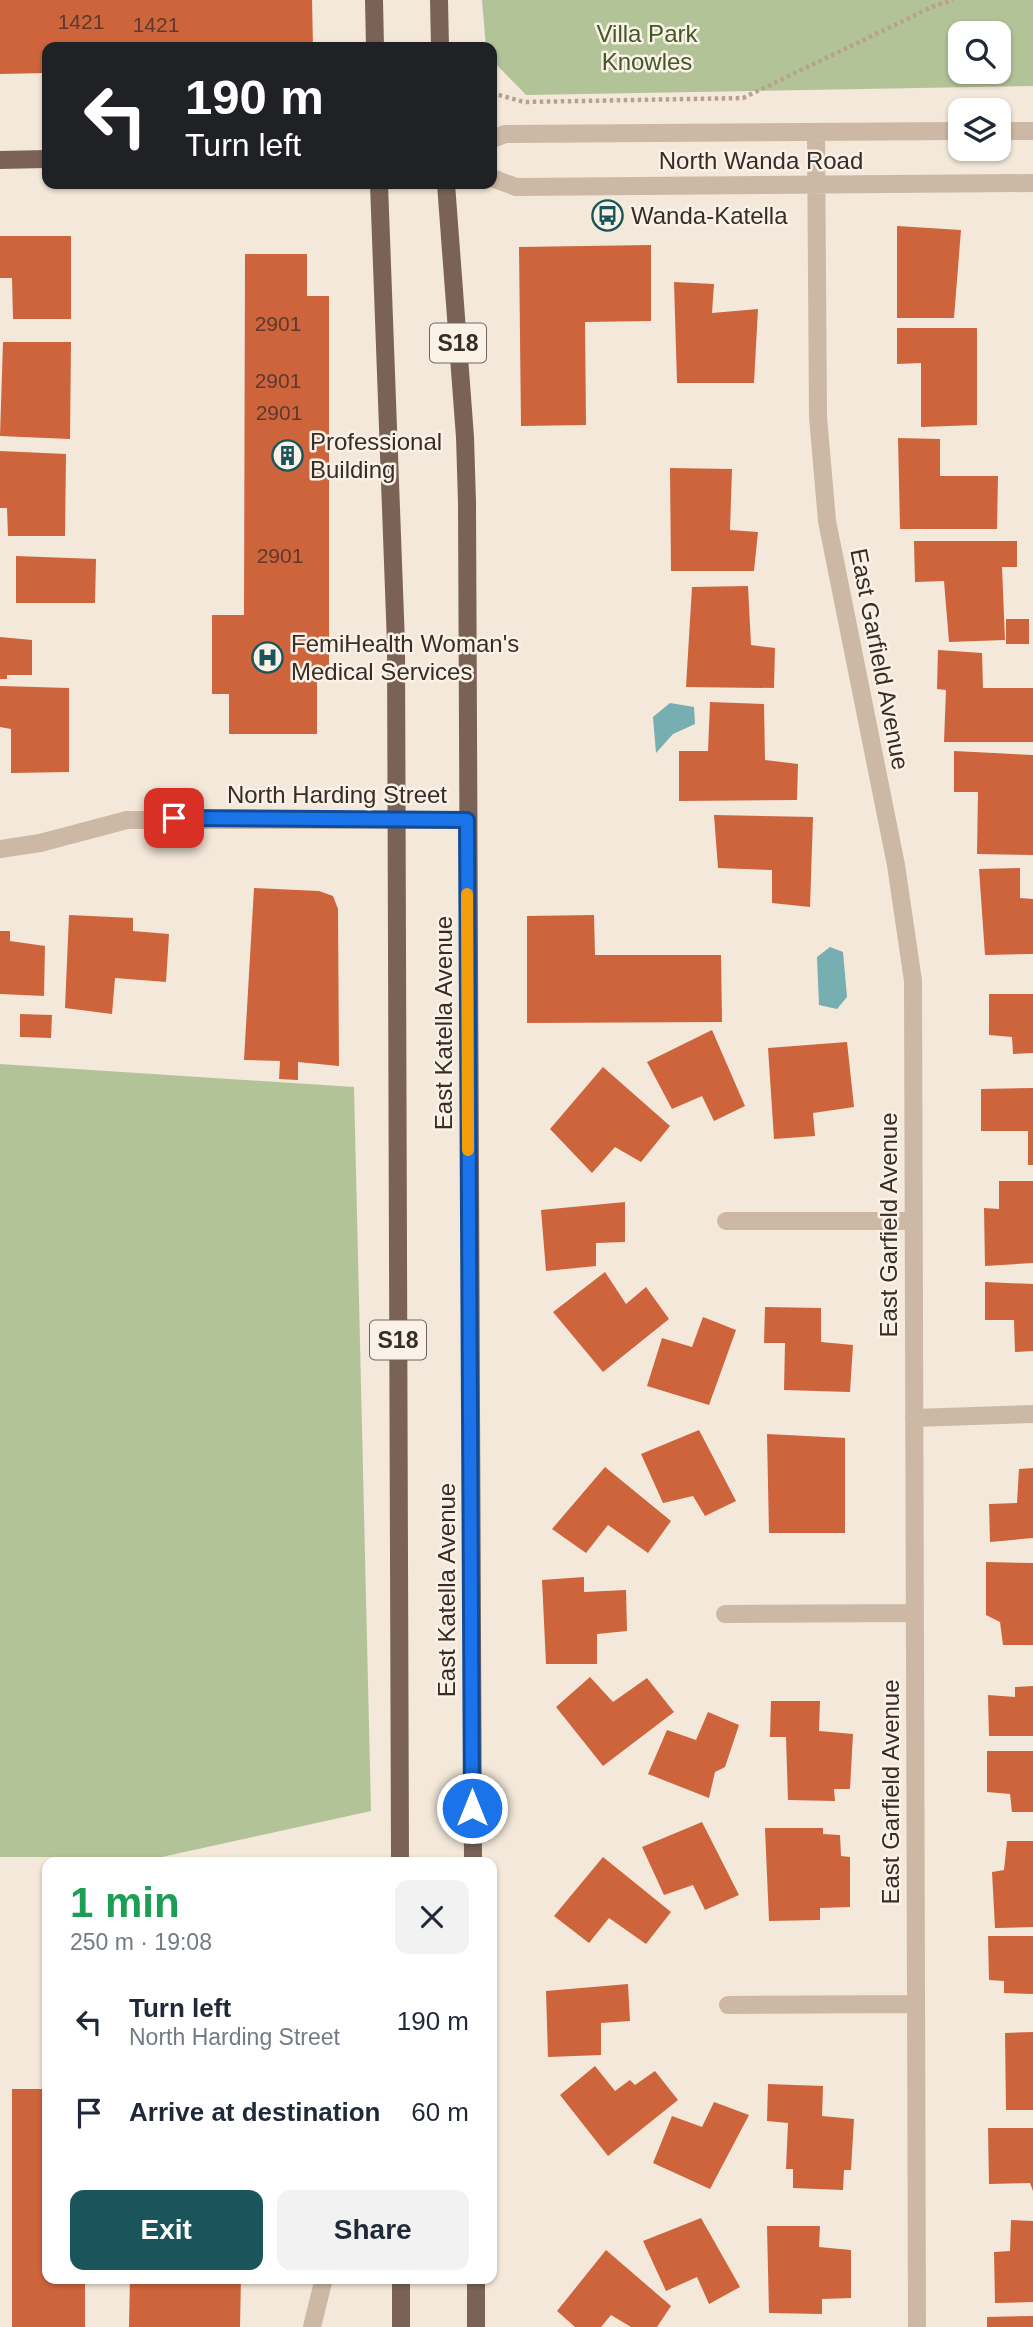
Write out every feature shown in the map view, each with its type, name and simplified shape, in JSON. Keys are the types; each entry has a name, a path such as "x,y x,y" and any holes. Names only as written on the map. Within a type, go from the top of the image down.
{"main road":[{"path":"374,0 375,42"},
{"path":"439,0 440,42"},
{"path":"0,160 42,159"},
{"name":"East Katella Avenue","path":"379,189 394,560 400,1857"},
{"name":"East Katella Avenue","path":"446,189 466,467 472,1857"},
{"path":"401,2284 401,2327"},
{"path":"475,2284 476,2327"}],"street":[{"name":"North Wanda Road","path":"497,137 505,134 948,131"},
{"path":"1011,131 1033,131"},
{"name":"East Garfield Avenue","path":"816,132 818,417 827,521 896,865 913,981 917,2327"},
{"name":"North Wanda Road","path":"497,180 516,187 1033,183"},
{"name":"North Harding Street","path":"0,849 40,843 127,820 467,820"},
{"path":"726,1221 912,1221"},
{"path":"914,1418 1033,1414"},
{"path":"725,1614 915,1613"},
{"path":"728,2006 915,2004"},
{"path":"312,2327 323,2284"}],"path":[{"path":"497,94 524,102 743,98 932,7 953,0"}],"green space":[{"name":"Villa Park Knowles","path":"482,0 1033,0 1033,86 526,95 497,65 497,42 486,42"},
{"path":"0,1064 354,1087 371,1811 162,1857 0,1857"}],"water":[{"path":"670,703 694,707 695,724 673,734 656,753 653,717"},
{"path":"830,947 843,952 847,997 837,1009 819,1005 817,957"}],"building":[{"path":"0,0 312,0 313,42 42,42 42,73 0,74"},
{"path":"897,226 961,230 954,318 897,318"},
{"path":"0,236 71,236 71,319 13,319 12,278 0,278"},
{"path":"651,245 651,321 585,322 586,425 521,426 519,247"},
{"name":"Professional Building","path":"245,254 307,254 307,296 329,296 329,673 317,673 317,734 229,734 229,694 212,694 212,615 244,615"},
{"path":"674,282 714,284 712,313 758,309 754,383 677,383"},
{"path":"897,328 977,328 977,425 921,427 921,363 897,364"},
{"path":"3,342 71,342 70,439 0,436"},
{"path":"898,438 940,439 940,476 998,476 997,529 900,529"},
{"path":"0,451 66,454 65,536 8,536 7,508 0,508"},
{"path":"670,468 732,469 730,530 758,532 754,571 671,571"},
{"path":"914,541 1017,541 1017,567 1002,567 1005,640 949,642 944,581 915,582"},
{"path":"16,556 96,559 95,603 16,603"},
{"path":"748,586 751,645 775,648 774,688 686,687 692,587"},
{"path":"1006,619 1029,619 1029,644 1006,644"},
{"path":"0,637 32,640 32,675 7,675 7,679 0,679"},
{"path":"938,650 982,653 983,688 1033,688 1033,742 944,742 946,690 937,689"},
{"path":"0,686 69,688 69,772 11,773 11,729 0,727"},
{"path":"710,702 764,704 765,760 798,764 797,800 679,801 679,751 708,751"},
{"path":"954,751 1033,755 1033,855 977,854 978,792 954,792"},
{"path":"714,815 813,817 810,907 772,903 772,870 718,868"},
{"path":"1020,868 1020,898 1033,899 1033,954 985,955 979,869"},
{"path":"254,888 319,891 333,896 338,909 339,1066 298,1062 298,1080 279,1079 280,1061 244,1060"},
{"path":"69,915 133,918 133,931 169,934 166,982 115,978 112,1014 65,1008"},
{"path":"594,915 595,955 721,955 722,1022 527,1023 527,916"},
{"path":"0,931 10,931 10,941 45,946 44,996 0,994"},
{"path":"989,994 1033,994 1033,1053 1013,1054 1012,1037 989,1035"},
{"path":"20,1014 52,1015 51,1038 20,1037"},
{"path":"712,1030 745,1106 714,1121 702,1096 672,1109 647,1062"},
{"path":"847,1042 854,1107 813,1113 815,1136 774,1139 768,1048"},
{"path":"603,1067 670,1126 641,1162 615,1147 592,1173 550,1129"},
{"path":"1033,1088 1033,1165 1028,1165 1028,1131 981,1131 981,1089"},
{"path":"999,1181 1033,1181 1033,1263 985,1266 984,1208 999,1209"},
{"path":"625,1202 625,1242 596,1243 596,1266 546,1271 541,1210"},
{"path":"605,1272 626,1304 646,1287 669,1319 603,1372 553,1312"},
{"path":"985,1282 1033,1284 1033,1351 1015,1352 1014,1320 985,1320"},
{"path":"765,1307 821,1308 821,1342 853,1345 850,1392 784,1390 785,1343 764,1343"},
{"path":"703,1317 736,1330 709,1405 647,1386 662,1338 692,1347"},
{"path":"699,1430 736,1501 705,1516 693,1496 663,1503 641,1454"},
{"path":"767,1434 845,1438 845,1533 769,1533"},
{"path":"605,1467 671,1521 648,1553 608,1525 586,1553 552,1529"},
{"path":"1033,1468 1033,1538 990,1542 989,1504 1017,1503 1019,1469"},
{"path":"986,1562 1033,1563 1033,1645 1003,1645 1000,1622 986,1615"},
{"path":"584,1577 584,1592 626,1590 627,1631 597,1634 597,1664 546,1664 542,1580"},
{"path":"590,1677 613,1702 647,1678 674,1712 603,1766 556,1707"},
{"path":"1033,1686 1033,1736 989,1736 988,1695 1015,1697 1015,1687"},
{"path":"771,1701 820,1701 819,1731 853,1734 850,1789 834,1789 835,1801 788,1800 786,1737 770,1737"},
{"path":"708,1712 739,1725 725,1767 715,1772 709,1798 648,1774 667,1730 696,1740"},
{"path":"987,1751 1033,1751 1033,1812 1012,1812 1010,1794 987,1792"},
{"path":"702,1822 739,1895 705,1910 693,1885 664,1895 642,1847"},
{"path":"765,1828 823,1828 823,1834 840,1835 841,1856 850,1857 850,1907 820,1908 820,1920 769,1921"},
{"path":"1007,1841 1033,1841 1033,1927 995,1928 992,1872 1004,1870"},
{"path":"603,1857 671,1912 646,1944 609,1918 589,1943 554,1916"},
{"path":"988,1936 1033,1936 1033,1994 1004,1993 1004,1981 989,1980"},
{"path":"628,1984 630,2021 601,2023 601,2055 548,2057 546,1991"},
{"path":"1033,2032 1033,2110 1006,2110 1005,2033"},
{"path":"595,2066 615,2091 630,2080 635,2085 655,2071 678,2100 608,2156 560,2095"},
{"path":"768,2084 823,2086 822,2116 854,2119 851,2170 844,2170 843,2190 793,2188 793,2169 786,2169 788,2123 767,2121"},
{"path":"12,2089 42,2089 42,2284 85,2284 85,2327 12,2327"},
{"path":"714,2102 749,2115 710,2189 653,2163 672,2116 702,2127"},
{"path":"988,2128 1033,2128 1033,2191 1030,2183 989,2184"},
{"path":"701,2218 740,2287 709,2304 697,2277 666,2291 643,2241"},
{"path":"1011,2220 1033,2221 1033,2302 995,2303 994,2252 1010,2251"},
{"path":"767,2226 820,2226 819,2247 851,2250 851,2298 822,2299 822,2314 769,2313"},
{"path":"606,2250 671,2306 657,2327 631,2327 611,2315 601,2327 575,2327 557,2311"},
{"path":"130,2284 241,2284 240,2327 129,2327"},
{"path":"1033,2316 1033,2327 987,2327 987,2317"}],"slow traffic":[{"path":"467,894 468,1150"}],"place":[{"name":"Wanda-Katella","path":"608,215"},
{"name":"Professional Building","path":"287,455"},
{"name":"FemiHealth Woman's Medical Services","path":"268,657"}],"route":[{"path":"174,818 467,820 472,1808"}]}
